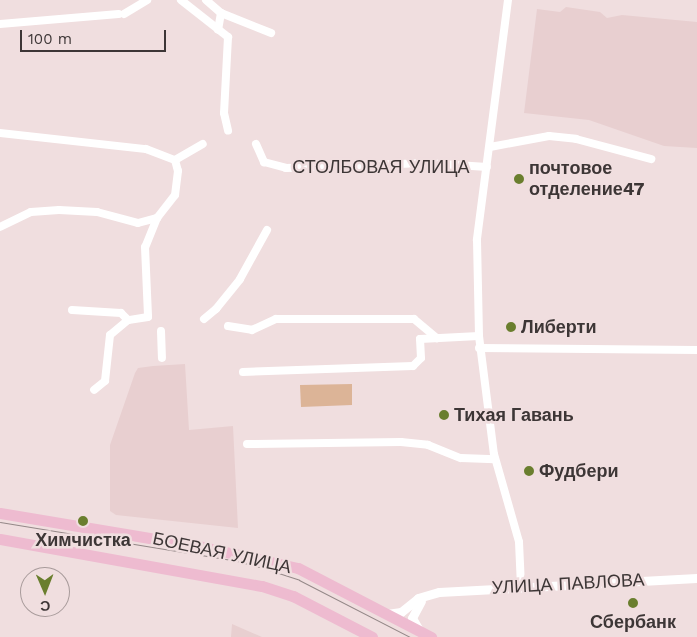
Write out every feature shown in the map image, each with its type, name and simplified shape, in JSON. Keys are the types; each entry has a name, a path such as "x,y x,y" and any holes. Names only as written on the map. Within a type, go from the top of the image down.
{"main road":[{"name":"БОЕВАЯ УЛИЦА","path":"0,512 203,547 298,568 426,634"},
{"name":"БОЕВАЯ УЛИЦА","path":"0,539 262,586 294,596 372,637"}],"street":[{"path":"0,24 121,14 147,0"},
{"path":"181,0 228,37 224,113 228,131"},
{"path":"206,0 221,13 271,33"},
{"path":"508,0 477,240 479,348 495,459 519,542 521,586"},
{"path":"218,30 221,13"},
{"path":"0,133 146,149 175,160"},
{"path":"490,147 548,136 576,139 651,160"},
{"path":"175,160 203,144"},
{"name":"СТОЛБОВАЯ УЛИЦА","path":"256,144 264,162 286,168 426,163 487,167"},
{"path":"94,390 104,381 110,335 128,320 148,317 145,247 157,218 175,195 178,172 175,160"},
{"path":"0,227 31,212 97,212 138,223 157,218"},
{"path":"204,319 216,309 240,279 267,230"},
{"path":"72,310 120,313 128,320"},
{"path":"228,326 252,330 276,320 414,318 437,338"},
{"path":"162,331 162,358"},
{"path":"243,372 413,366 421,358 420,339 479,336"},
{"path":"479,348 697,350"},
{"path":"247,444 401,442 428,445 461,458 495,459"},
{"name":"УЛИЦА ПАВЛОВА","path":"387,614 401,612 418,598 439,592 521,586 697,578"},
{"name":"УЛИЦА ПАВЛОВА","path":"426,634 412,618 414,610 418,602 439,592"}],"shaded area":[{"path":"566,7 600,12 607,18 622,15 697,22 697,148 664,146 589,120 524,113 537,9 560,12"},
{"path":"185,364 189,430 233,426 238,528 116,515 110,511 110,445 135,373 138,368"},
{"path":"352,384 352,405 301,407 300,385"},
{"path":"232,624 262,637 231,637"}],"tram line":[{"path":"0,522 233,560 266,569 299,580 410,637"}],"place":[{"name":"почтовое отделение47","path":"519,179"},
{"name":"Либерти","path":"511,327"},
{"name":"Тихая Гавань","path":"444,415"},
{"name":"Фудбери","path":"529,471"},
{"name":"Химчистка","path":"83,521"},
{"name":"Сбербанк","path":"633,603"}]}
